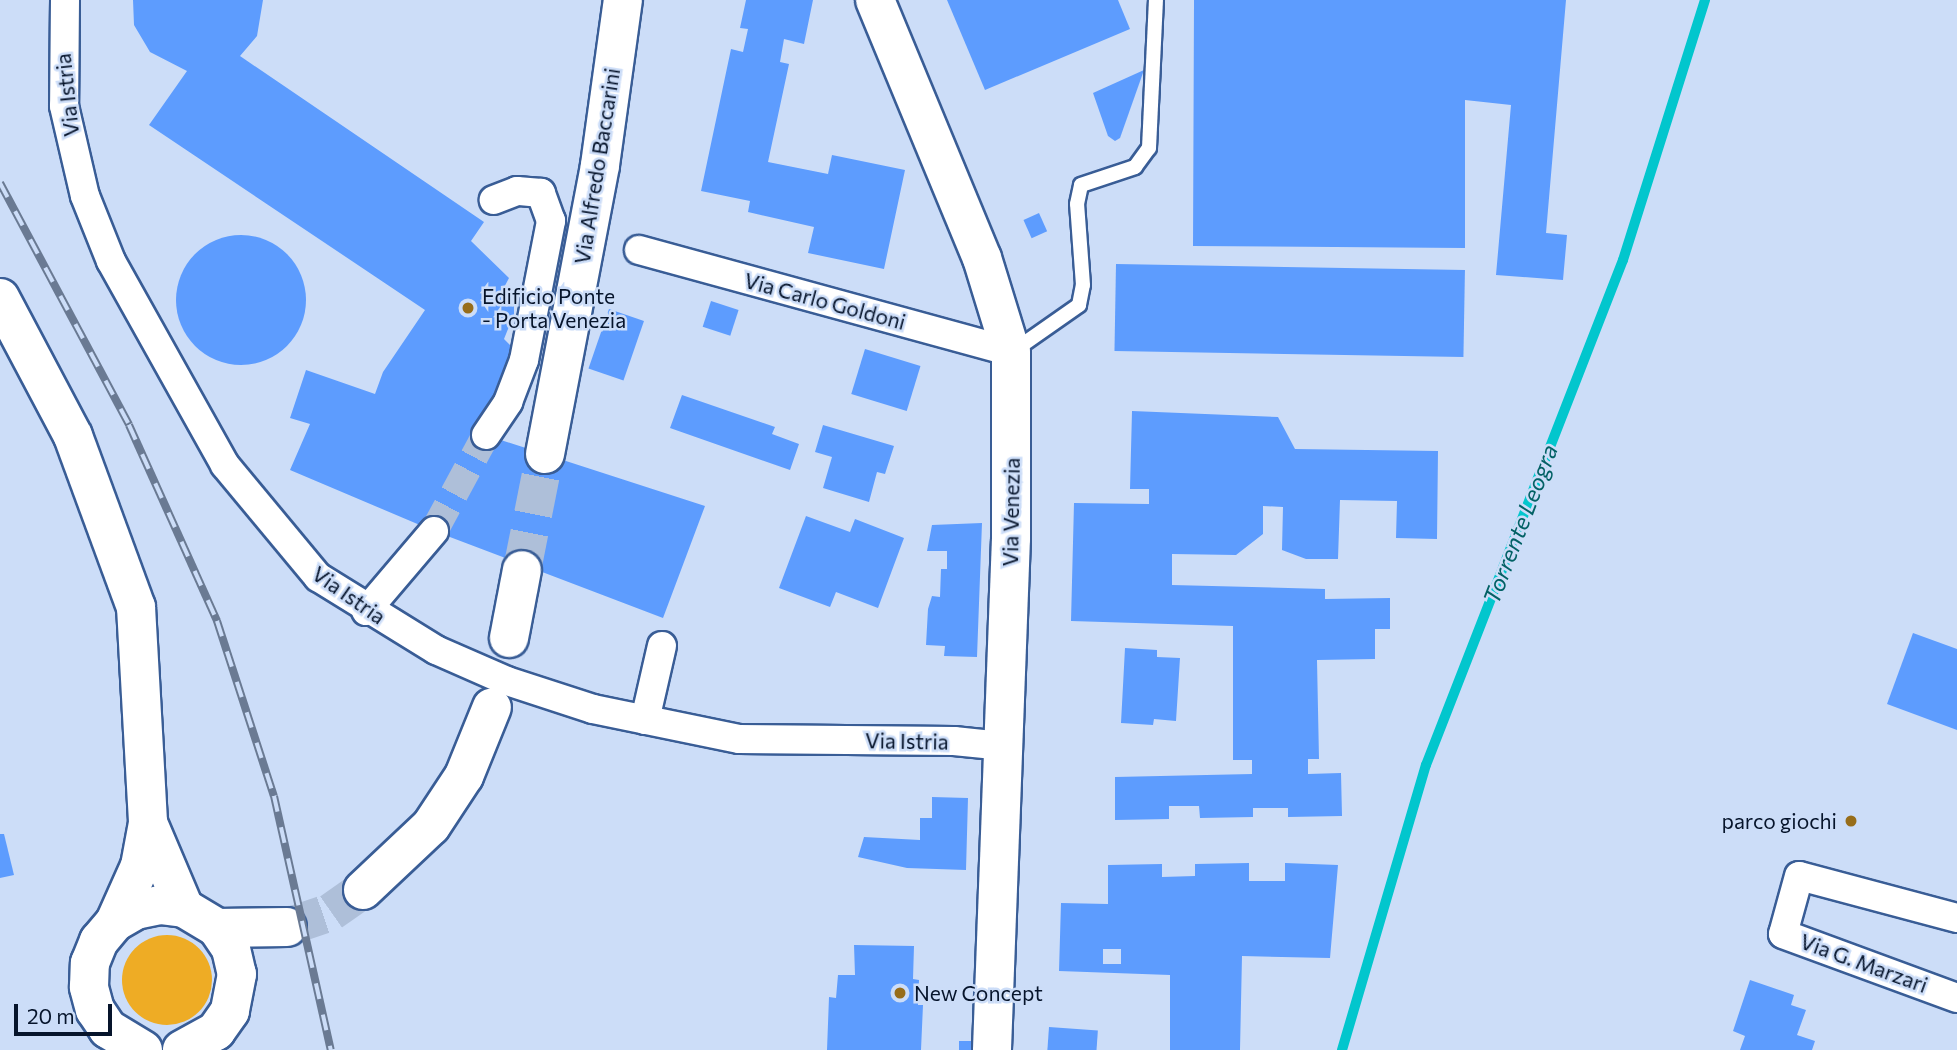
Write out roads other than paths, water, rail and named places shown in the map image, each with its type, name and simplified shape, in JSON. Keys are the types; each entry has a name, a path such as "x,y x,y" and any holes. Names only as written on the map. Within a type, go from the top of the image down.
{"main road":[{"name":"Via Alfredo Baccarini","path":"545,454 600,165 623,0"},
{"name":"Via Venezia","path":"875,0 982,258 1011,352 1011,538 992,1050"},
{"path":"0,298 73,436 136,607 148,822 140,866 115,922 99,941 90,963 89,987 95,1010 108,1029 143,1050"},
{"path":"509,638 522,570"},
{"path":"363,890 431,826 464,776 492,707"},
{"path":"148,822 184,908"},
{"path":"115,922 136,909 160,905 184,908 217,928 231,949 237,974 230,1011 231,1050"},
{"path":"217,928 287,927 237,974"},
{"path":"182,1050 216,1031 230,1011"}],"street":[{"name":"Via Istria","path":"65,0 62,64 67,118 85,196 117,272 225,465 318,577 366,611 436,650 507,681 593,709 739,739 954,741 1002,746"},
{"path":"486,435 508,402 524,360 551,221 541,193 517,191 494,200"},
{"name":"Via Carlo Goldoni","path":"639,250 1011,352"},
{"path":"366,611 434,531"},
{"path":"646,720 662,646"},
{"name":"Via G. Marzari","path":"1957,918 1799,876 1783,934 1957,998"}],"lane":[{"path":"1011,352 1079,305 1083,285 1077,204 1081,185 1135,167 1149,148 1156,0"}],"waterway":[{"name":"Torrente Leogra","path":"1342,1050 1426,765 1623,260 1705,0"}],"tunnel":[{"path":"434,531 486,435"},
{"path":"522,570 545,454"},
{"path":"287,927 331,912 363,890"}],"railway":[{"path":"0,183 129,425 217,621 274,796 331,1050"}],"place":[{"name":"Edificio Ponte - Porta Venezia","path":"468,308"},
{"name":"parco giochi","path":"1851,821"},
{"name":"New Concept","path":"900,993"}]}
